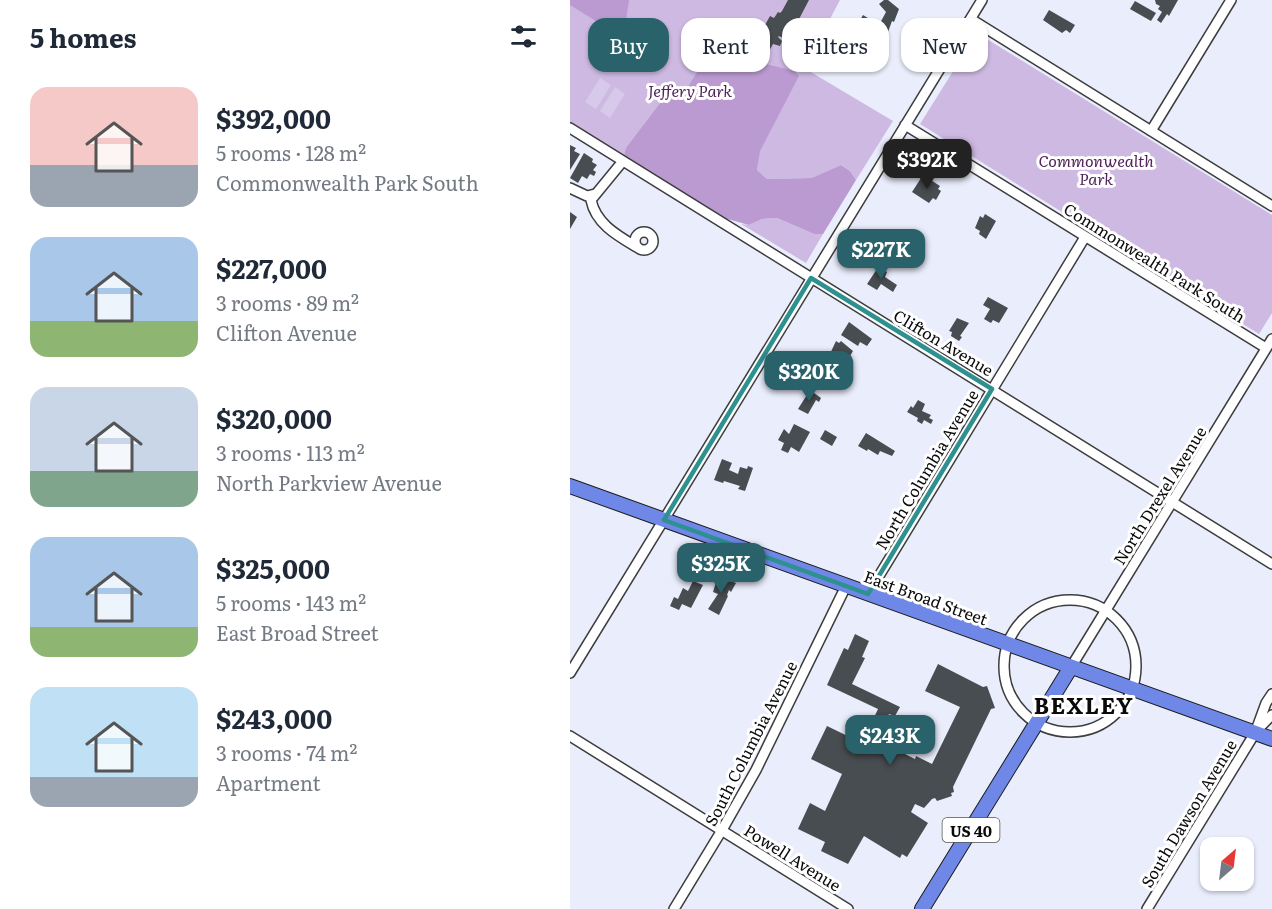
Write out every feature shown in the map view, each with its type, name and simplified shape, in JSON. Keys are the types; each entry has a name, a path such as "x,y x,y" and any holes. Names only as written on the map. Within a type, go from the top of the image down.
{"main road":[{"name":"East Broad Street","path":"570,486 1272,739"},
{"name":"US 40","path":"922,909 1071,667"}],"street":[{"path":"972,18 982,0"},
{"path":"1151,130 1231,0"},
{"path":"988,29 1272,206"},
{"path":"570,674 938,72"},
{"name":"Commonwealth Park South","path":"905,125 1266,348"},
{"name":"Clifton Avenue","path":"570,128 1272,564"},
{"path":"623,161 591,200 597,216 614,233 640,249"},
{"path":"570,188 587,196 595,194"},
{"name":"North Columbia Avenue","path":"868,594 1085,237"},
{"name":"North Drexel Avenue","path":"1071,667 1272,339"},
{"name":"South Columbia Avenue","path":"674,909 756,770 846,586"},
{"path":"1062,600 1078,600 1105,610 1123,627 1132,645 1136,667 1132,689 1118,713 1108,721 1085,731 1062,732 1036,723 1019,709 1007,688 1003,667 1008,644 1023,619 1048,603 1062,600"},
{"path":"1255,733 1266,703 1272,694"},
{"path":"1255,733 1272,715"},
{"name":"South Dawson Avenue","path":"1147,909 1255,733"},
{"name":"Powell Avenue","path":"570,736 848,909"}],"highlighted area":[{"path":"811,278 992,389 868,594 664,520"}],"green space":[{"name":"Jeffery Park","path":"570,0 840,0 830,18 782,18 782,72 811,72 893,121 856,180 850,171 841,165 813,178 767,179 757,170 759,153 724,218 624,156 570,126"},
{"path":"570,0 629,0 626,18 591,18 570,5"},
{"name":"Commonwealth Park","path":"988,40 1272,215 1272,313 1259,334 920,124 953,72 988,72"},
{"path":"770,65 782,68 782,72 796,72 799,76 760,151 757,170 767,179 812,178 841,165 850,171 856,180 823,234 814,234 777,218 762,219 749,225 724,218 624,156 626,148 661,102 686,90 697,72 770,72"},
{"path":"777,218 814,234 823,234 806,263 741,224 749,225 762,219"}],"shaded area":[{"path":"600,78 611,85 596,109 585,102"},
{"path":"615,87 625,94 610,118 600,111"}],"building":[{"path":"788,0 809,0 800,18 782,18 782,38 778,37 782,41 780,46 773,44 770,49 769,18 770,16 774,18 778,12 782,11"},
{"path":"888,0 899,9 889,29 889,18 883,18 886,12 879,4"},
{"path":"1155,0 1178,0 1169,16 1167,14 1161,23 1157,20 1162,12 1158,9 1160,6"},
{"path":"1135,1 1156,13 1151,21 1130,9"},
{"path":"1049,10 1075,25 1070,33 1066,30 1062,33 1043,20"},
{"path":"570,145 580,154 570,170"},
{"path":"584,153 597,165 593,170 596,172 594,176 590,174 587,179 582,176 578,183 570,178"},
{"path":"923,175 940,186 938,189 941,191 936,200 933,198 929,203 912,192"},
{"path":"570,212 577,217 570,229"},
{"path":"985,214 996,221 986,239 975,228 980,216 983,218"},
{"path":"879,266 887,272 885,277 897,285 893,292 881,284 877,290 867,284"},
{"path":"988,297 1008,308 999,323 993,320 991,323 984,319 990,309 983,305"},
{"path":"957,318 969,323 959,341 951,336 952,332 949,331"},
{"path":"849,322 872,339 867,346 860,342 858,346 841,335"},
{"path":"836,341 839,343 841,341 853,351 842,370 835,366 837,363 828,358"},
{"path":"810,390 821,398 819,402 816,400 808,414 798,409"},
{"path":"918,400 925,404 922,411 931,415 929,418 933,420 931,424 924,420 922,424 917,421 918,418 907,412"},
{"path":"794,424 810,432 799,452 791,447 788,453 781,450 784,443 778,440 784,429 789,434"},
{"path":"825,430 837,437 832,446 820,439"},
{"path":"866,433 895,451 892,456 880,451 878,455 858,446"},
{"path":"722,459 732,463 729,470 738,474 740,467 753,468 745,491 738,489 740,486 714,480"},
{"path":"718,576 736,583 731,592 729,590 719,615 708,609 718,594 713,592"},
{"path":"693,581 703,585 691,608 682,604 679,610 670,606 674,597 678,599 683,588 688,591"},
{"path":"855,634 869,641 862,657 865,658 852,684 900,707 895,716 889,714 877,740 915,759 916,756 932,764 960,707 925,691 938,664 983,687 987,686 995,708 991,709 953,787 952,796 937,801 935,798 932,799 924,808 915,804 911,812 928,823 907,857 902,854 900,858 864,836 848,864 821,851 825,842 798,829 810,803 825,811 842,774 811,759 827,726 862,743 878,709 827,685 844,648 848,650"}],"district":[{"name":"BEXLEY","path":"1084,704"}]}
